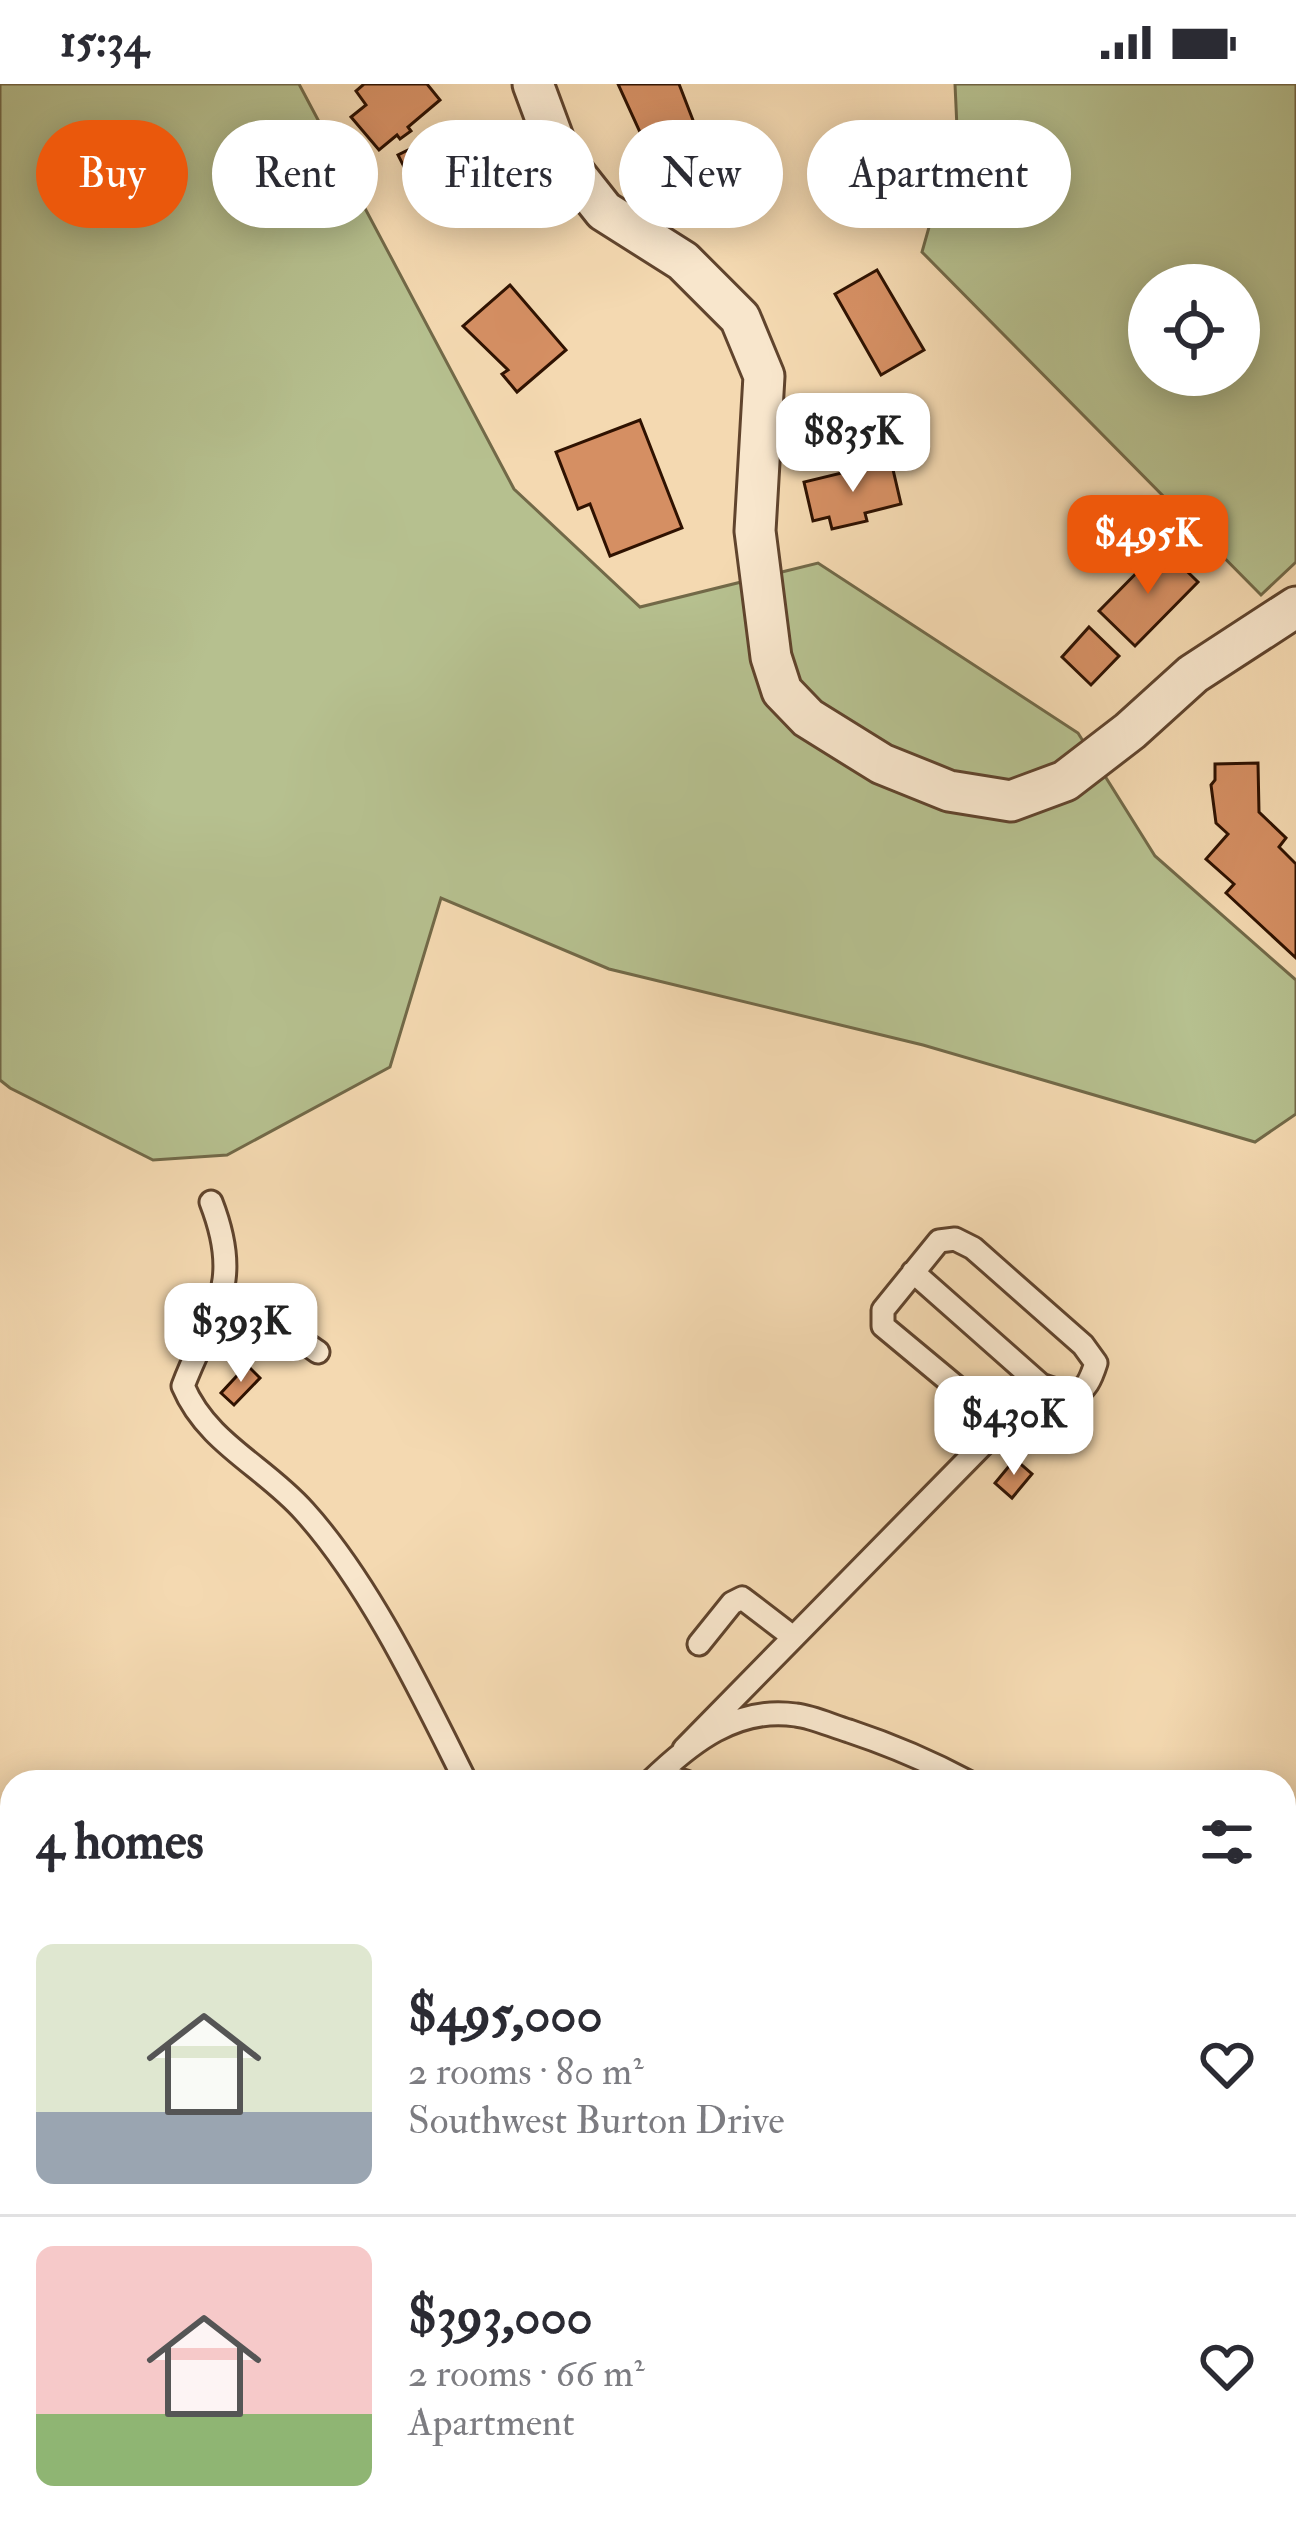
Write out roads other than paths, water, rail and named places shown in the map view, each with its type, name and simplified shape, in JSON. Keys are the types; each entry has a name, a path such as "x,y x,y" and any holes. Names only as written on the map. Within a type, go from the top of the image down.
{"street":[{"path":"533,84 559,154 604,211 683,261 740,318 764,376 754,531 770,657 782,691 808,718 882,764 949,791 1010,801 1065,781 1193,674 1296,607"}],"lane":[{"path":"212,1202 225,1238 226,1280 183,1386 195,1414 304,1511 342,1561 414,1679 460,1770"},
{"path":"913,1272 1041,1385 1079,1393 1090,1384 1096,1364 1083,1346 973,1248 955,1239 939,1241 913,1272 883,1310 883,1326 1002,1425"},
{"path":"210,1327 244,1313 263,1315 318,1352"},
{"path":"664,1770 1002,1425 1026,1393 1041,1385"},
{"path":"699,1644 732,1603 742,1598 793,1637"},
{"path":"684,1749 727,1723 760,1714 797,1714 903,1748 944,1770"}]}
